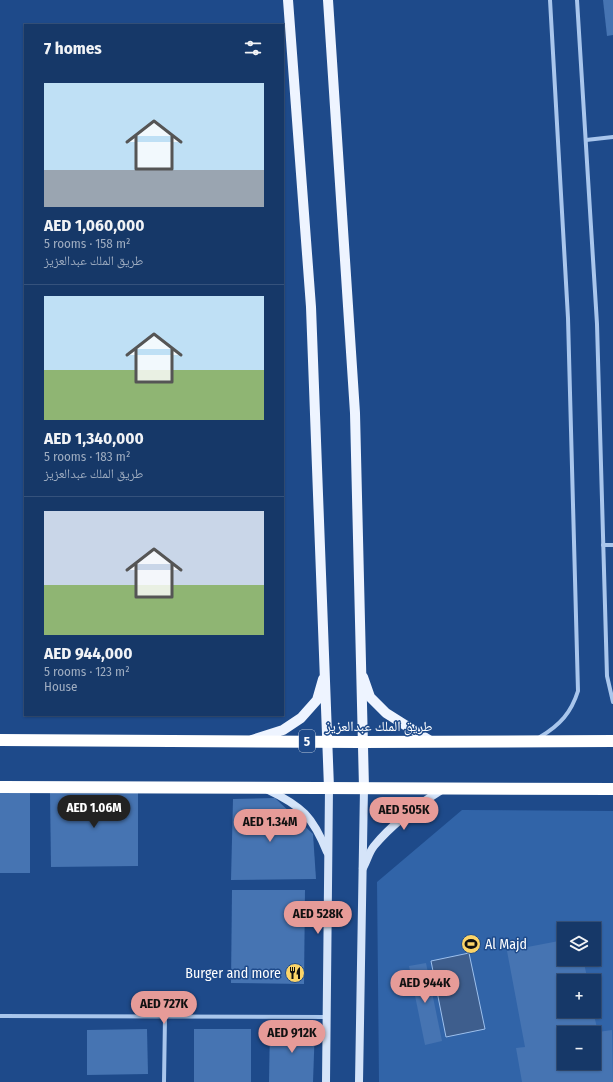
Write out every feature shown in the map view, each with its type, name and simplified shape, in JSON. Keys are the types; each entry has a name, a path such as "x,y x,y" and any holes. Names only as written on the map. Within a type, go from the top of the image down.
{"highway":[{"name":"طريق الملك عبدالعزيز","path":"0,740 361,742 613,741"},
{"path":"0,787 613,790"}],"main road":[{"path":"288,0 311,307 326,671 329,788 326,1082"},
{"path":"328,0 355,413 361,742 364,788 360,1082"},
{"path":"360,669 370,697 386,713 432,742"},
{"path":"248,741 283,730 301,718 317,700 326,671"},
{"path":"264,788 288,799 308,815 320,835 328,856"},
{"path":"362,870 374,847 388,832 424,801 445,789"}],"street":[{"path":"534,742 555,728 573,708 578,691 568,318 550,0"},
{"path":"577,0 597,324 607,676 613,702"},
{"path":"586,140 613,137"},
{"path":"603,545 613,545"},
{"path":"0,1016 327,1017"},
{"path":"164,1082 165,1017"}],"shaded area":[{"name":"Al Majd","path":"462,810 613,811 613,1082 379,1082 377,882"},
{"path":"469,953 485,1029 446,1037 431,961"}],"building":[{"path":"603,0 613,0 613,35 607,36"},
{"path":"138,792 138,866 51,867 50,793"},
{"path":"0,793 30,793 30,873 0,873"},
{"path":"275,798 313,834 316,879 231,880 233,799"},
{"path":"232,890 305,890 304,984 231,983"},
{"path":"557,941 557,966 585,966 586,974 557,974 557,1018 595,1018 597,1026 557,1026 557,1070 601,1070 601,1032 612,1030 613,1082 522,1082 516,1048 525,1047 507,951"},
{"path":"426,963 442,1041 425,1045 409,966"},
{"path":"270,1025 315,1026 313,1082 269,1082"},
{"path":"147,1029 148,1074 87,1075 87,1030"},
{"path":"194,1029 251,1029 251,1082 194,1082"}],"place":[{"name":"Al Majd","path":"471,944"},
{"name":"Burger and more","path":"295,973"}]}
